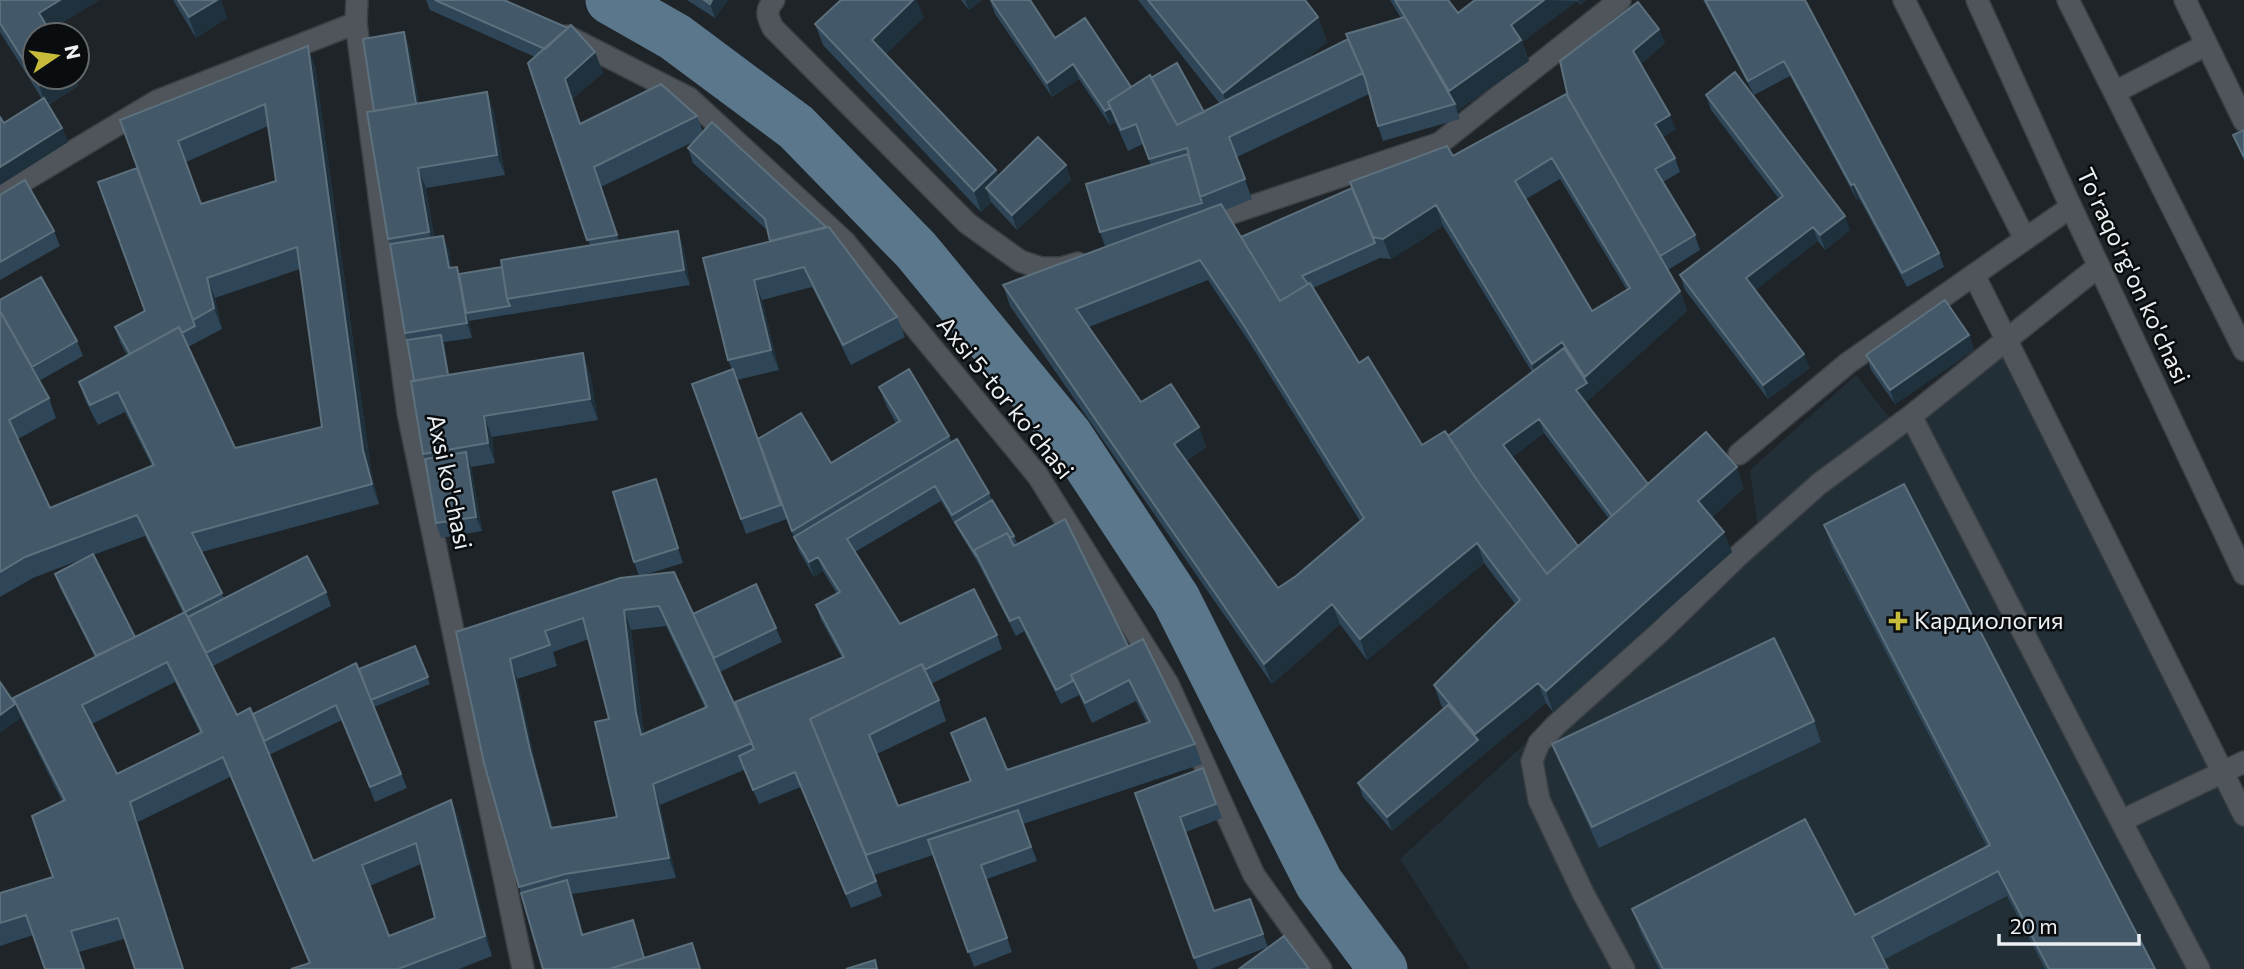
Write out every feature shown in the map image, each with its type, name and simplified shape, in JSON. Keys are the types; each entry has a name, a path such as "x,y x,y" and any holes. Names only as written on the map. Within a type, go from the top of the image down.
{"street":[{"name":"Axsi ko'chasi","path":"357,0 356,23 408,414 523,969"},
{"path":"774,0 766,15 774,28 967,223 1020,261 1041,268 1061,268 1100,256"},
{"path":"1189,227 1440,143 1620,0"},
{"path":"1904,0 2025,239"},
{"name":"To'raqo'rg'on ko'chasi","path":"1977,0 2244,574"},
{"path":"2068,0 2244,351"},
{"path":"2185,0 2244,121"},
{"path":"0,195 157,101 356,23"},
{"name":"Аxsi 5-tor koʼchasi","path":"544,24 690,98 844,241 1021,454 1038,476 1168,684 1254,875 1321,969"},
{"path":"2115,92 2206,45"},
{"path":"1739,454 1848,363 2071,207"},
{"path":"1624,969 1583,894 1539,800 1532,761 1539,743 1738,556 1819,484 1911,416 2099,266"},
{"path":"1974,275 2244,815"},
{"path":"1911,416 2199,969"},
{"path":"2121,821 2244,762"}],"shaded area":[{"name":"Кардиология","path":"1996,345 2244,823 2244,969 1470,969 1400,859 1758,529 1750,470 1856,375 1889,417"}],"building":[{"path":"0,0 60,0 39,13 44,21 21,21 21,56 0,23"},
{"path":"178,0 217,0 189,17"},
{"path":"435,0 504,0 568,28 545,49"},
{"path":"841,0 913,0 872,40 996,170 974,191 815,24"},
{"path":"991,0 1030,0 1055,38 1085,18 1131,87 1108,102 1110,108 1105,111 1073,64 1047,83"},
{"path":"1148,0 1305,0 1318,17 1223,93"},
{"path":"1395,0 1448,0 1458,13 1475,0 1544,0 1511,25 1521,40 1449,91"},
{"path":"1705,0 1805,0 1939,253 1902,273 1784,61 1748,81"},
{"path":"1638,2 1659,29 1633,51 1670,115 1655,124 1675,158 1655,169 1695,235 1660,256 1568,97 1560,61"},
{"path":"1405,17 1455,104 1378,126 1365,78 1346,34"},
{"path":"571,25 595,52 565,79 580,124 661,84 697,116 594,167 617,235 587,240 528,63"},
{"path":"404,32 416,104 374,111 363,39"},
{"path":"1348,39 1363,73 1229,137 1245,179 1200,197 1187,148 1149,159 1136,124 1121,130 1108,102 1150,75 1177,125"},
{"path":"308,46 363,450 372,484 192,533 222,593 185,612 137,515 25,557 0,572 0,311 49,398 9,420 50,508 154,465 118,392 90,405 79,382 179,327 235,448 322,427 297,247 207,278 214,308 193,320 120,120","holes":["265,104 276,181 201,204 178,141"]},
{"path":"1177,63 1204,112 1177,125 1151,78"},
{"path":"1735,72 1845,216 1820,235 1813,227 1746,278 1804,354 1763,385 1680,275 1783,196 1706,95"},
{"path":"487,92 497,155 418,168 429,232 388,239 367,112"},
{"path":"1566,94 1680,291 1585,377 1562,342 1532,364 1436,205 1383,239 1373,237 1350,182 1447,146 1453,156","holes":["1552,158 1630,288 1592,311 1515,181"]},
{"path":"44,98 62,128 0,167 0,117 4,123"},
{"path":"712,122 826,227 770,241 765,219 688,148"},
{"path":"2244,130 2244,157 2233,135"},
{"path":"1038,137 1066,165 1012,215 986,188"},
{"path":"1188,154 1202,203 1100,232 1086,184"},
{"path":"137,168 195,326 182,333 179,327 130,354 115,327 145,311 98,182"},
{"path":"25,180 54,231 0,262 0,195"},
{"path":"1352,188 1375,243 1302,276 1308,284 1280,301 1241,237"},
{"path":"1221,204 1280,301 1310,283 1359,363 1368,357 1422,445 1445,431 1479,483 1547,574 1706,432 1737,467 1698,501 1724,532 1546,691 1538,683 1475,734 1434,685 1520,600 1477,543 1360,639 1332,604 1264,664 1003,285","holes":["1200,260 1364,518 1278,588 1174,444 1199,427 1171,384 1141,402 1076,309"]},
{"path":"829,227 897,317 843,345 804,267 754,280 771,350 728,360 703,258"},
{"path":"678,231 684,270 507,299 501,260"},
{"path":"443,236 449,268 457,267 467,323 405,333 390,244"},
{"path":"502,267 510,306 466,313 459,274"},
{"path":"41,277 77,341 32,367 0,311 0,300"},
{"path":"1945,300 1969,335 1890,390 1866,355"},
{"path":"441,335 448,375 414,381 407,340"},
{"path":"1564,348 1587,383 1576,390 1648,484 1612,516 1539,419 1503,445 1578,546 1547,574 1479,483 1448,436"},
{"path":"583,353 590,399 484,416 488,443 423,454 411,381"},
{"path":"733,369 781,505 741,519 692,384"},
{"path":"909,369 949,436 792,531 758,439 801,413 831,463 900,421 879,387"},
{"path":"957,439 989,493 952,515 935,486 847,539 900,624 974,589 997,635 924,670 922,664 810,719 876,881 846,894 795,772 753,790 739,756 754,749 735,702 844,657 816,605 840,592 818,557 809,562 794,537"},
{"path":"466,452 476,517 436,523 425,459"},
{"path":"656,479 678,548 634,562 613,492"},
{"path":"1904,484 2155,969 2049,969 1998,871 1872,937 1888,969 1663,969 1632,909 1805,819 1855,915 1990,845 1824,525"},
{"path":"992,500 1014,536 1010,538 1007,533 974,550 977,557 955,522"},
{"path":"1065,519 1128,646 1071,675 1073,681 1056,690 1019,617 1010,621 974,550 1007,533 1014,546"},
{"path":"93,554 135,637 96,656 55,574"},
{"path":"307,556 326,592 206,653 188,617"},
{"path":"674,572 752,743 653,784 669,858 565,874 519,887 484,763 456,632 620,578","holes":["659,606 707,707 641,735 624,610","583,618 609,719 595,722 617,817 551,828 510,659 550,645 545,631"]},
{"path":"756,584 776,628 714,658 693,614"},
{"path":"185,612 237,715 250,708 313,861 451,800 485,936 398,969 291,969 310,963 223,757 130,802 183,969 135,969 118,918 71,931 84,969 45,969 26,915 0,923 0,893 53,877 32,816 65,800 13,698","holes":["167,662 202,732 117,774 82,705","416,843 435,918 389,936 362,865"]},
{"path":"1774,638 1814,721 1592,827 1552,744"},
{"path":"1143,639 1195,744 866,855 810,719 922,664 939,700 869,735 898,806 971,781 951,733 985,718 1007,770 1150,722 1129,680 1085,703 1071,675"},
{"path":"415,646 428,677 371,700 359,669"},
{"path":"356,663 401,774 370,787 336,705 264,741 253,714"},
{"path":"0,682 15,704 0,715"},
{"path":"1448,705 1478,740 1387,817 1358,783"},
{"path":"1203,768 1216,804 1180,817 1214,911 1250,899 1263,934 1194,958 1135,793"},
{"path":"1018,810 1031,847 981,865 1007,938 968,952 928,840"},
{"path":"567,880 582,935 633,920 644,958 609,969 543,969 521,893"},
{"path":"1284,936 1309,969 1239,969"},
{"path":"692,943 700,969 609,969"},
{"path":"875,960 877,969 846,969"}],"waterway":[{"path":"610,0 675,37 796,127 916,250 1068,435 1176,599 1319,883 1383,969"}],"place":[{"name":"Кардиология","path":"1898,621"}]}
